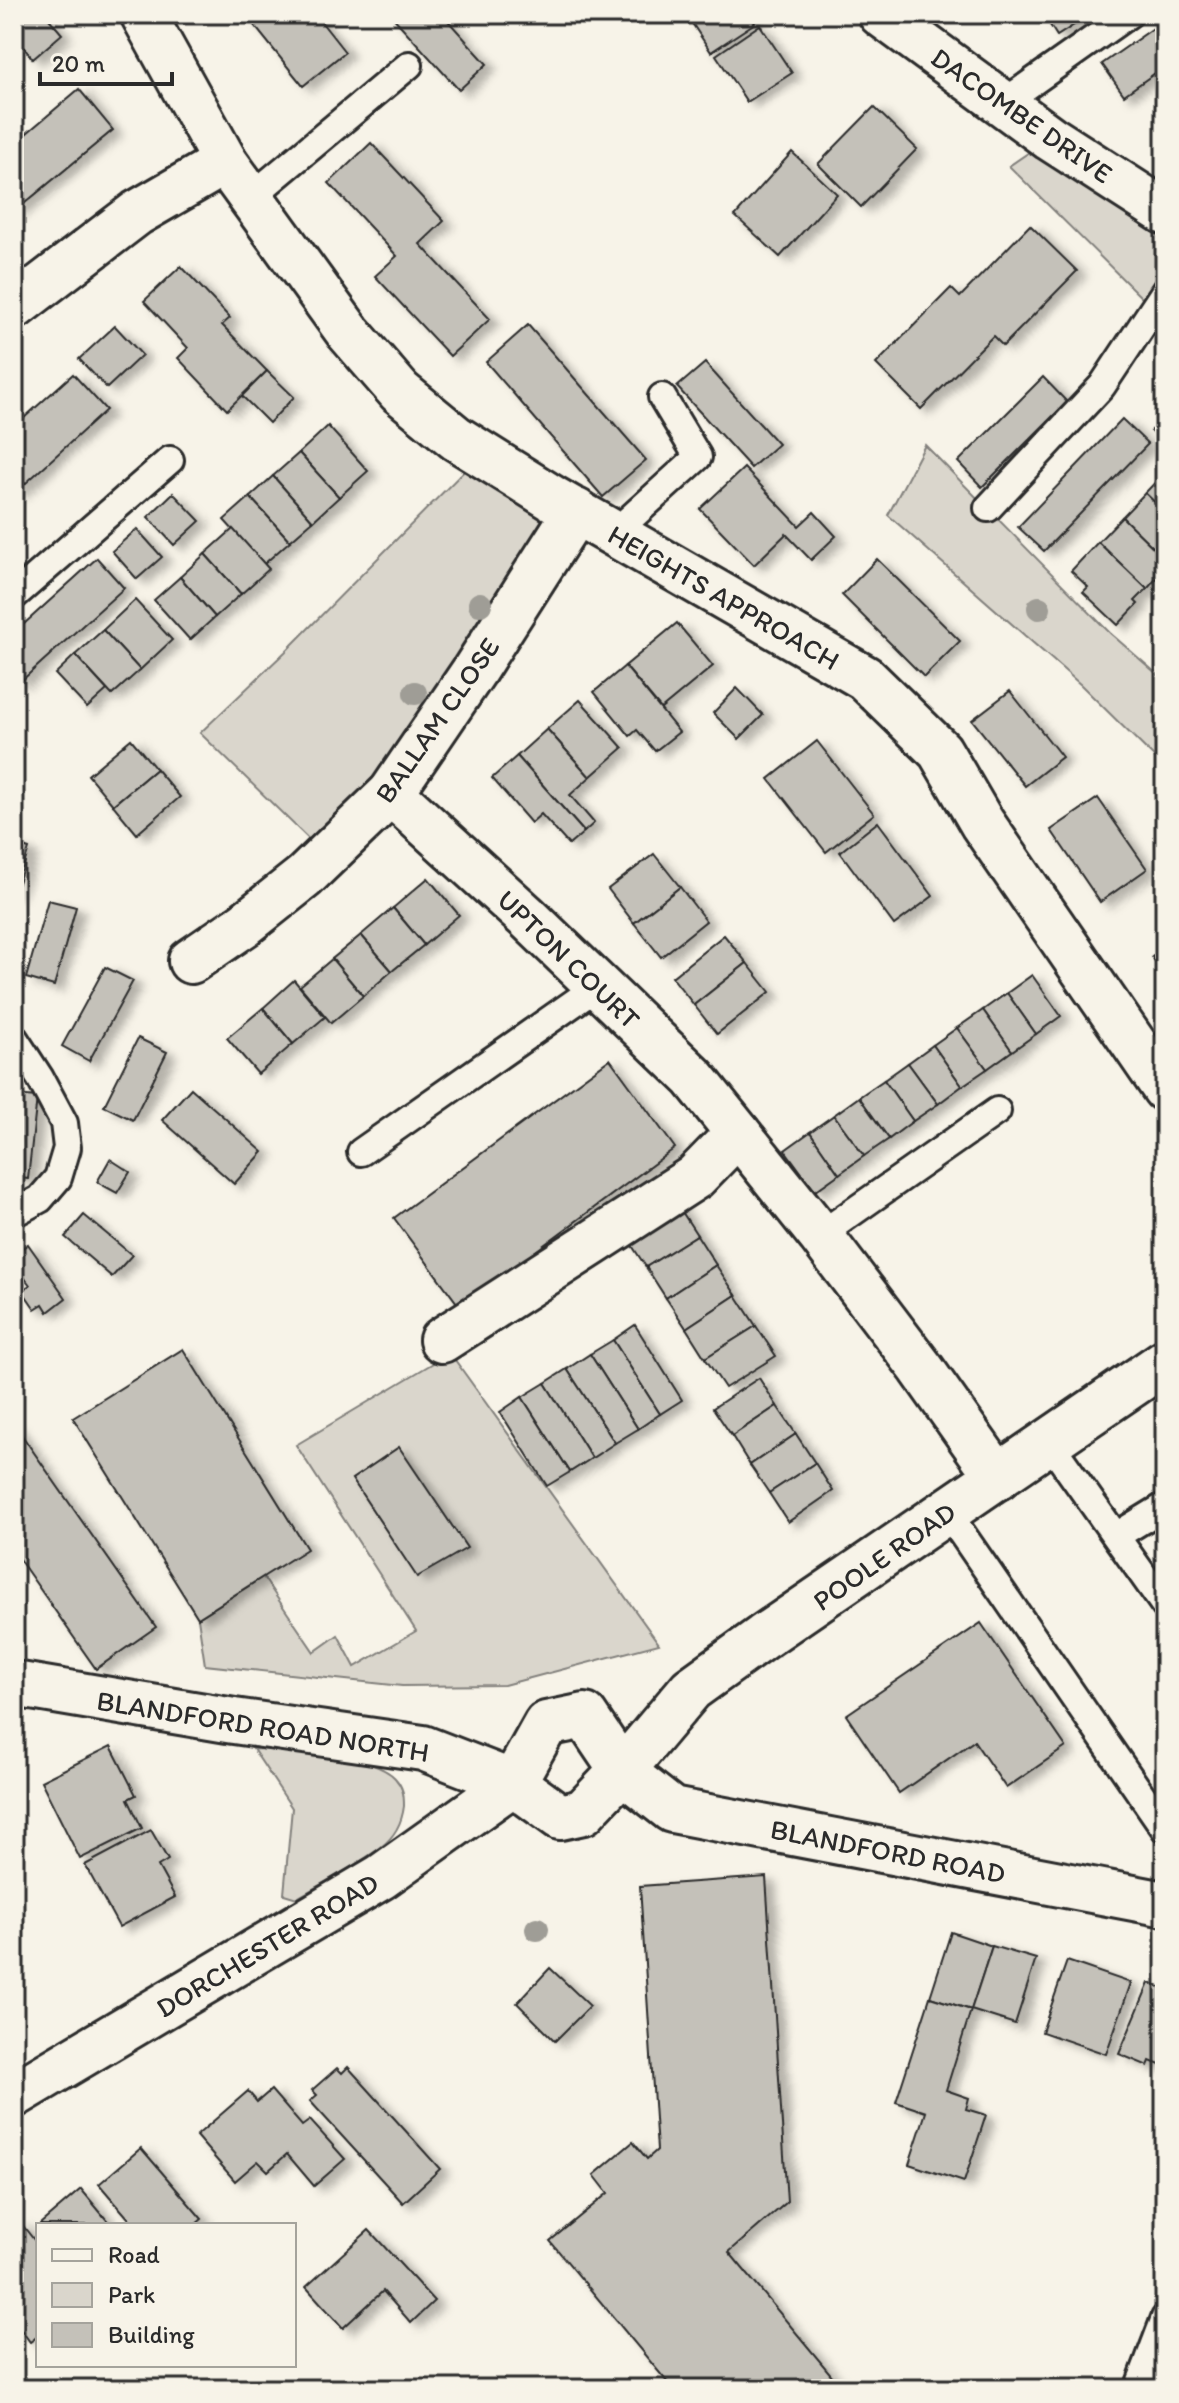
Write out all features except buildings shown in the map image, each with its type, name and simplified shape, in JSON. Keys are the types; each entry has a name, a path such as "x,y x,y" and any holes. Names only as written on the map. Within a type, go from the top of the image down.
{"street":[{"name":"HEIGHTS APPROACH","path":"143,14 225,162 348,332 400,392 456,438 865,678 940,751 982,823 1165,1089"},
{"name":"DACOMBE DRIVE","path":"881,14 1050,138 1165,212"},
{"path":"14,307 137,213 225,162"},
{"name":"BALLAM CLOSE","path":"191,961 245,924 304,877 391,793 474,671 576,511"},
{"name":"UPTON COURT","path":"391,793 528,918 694,1078 820,1235 921,1368 998,1477"},
{"path":"442,1340 695,1177 738,1133"},
{"name":"POOLE ROAD","path":"622,1771 691,1689 1165,1362"},
{"name":"BLANDFORD ROAD NORTH","path":"14,1684 234,1721 423,1748 513,1783 560,1817 583,1812 622,1771"},
{"path":"513,1783 546,1724 585,1716 622,1771"},
{"name":"BLANDFORD ROAD","path":"622,1771 672,1810 1165,1904"},
{"name":"DORCHESTER ROAD","path":"14,2095 381,1877 513,1783"}],"lane":[{"path":"1003,103 1129,14"},
{"path":"251,197 409,65"},
{"path":"988,508 1102,386 1165,291"},
{"path":"614,533 698,457 662,397"},
{"path":"14,596 170,460"},
{"path":"361,1152 598,986"},
{"path":"14,1038 64,1123 67,1148 58,1178 40,1199 14,1213"},
{"path":"820,1235 997,1111"},
{"path":"1049,1442 1165,1606"},
{"path":"1116,1536 1165,1506"},
{"path":"947,1512 1165,1829"},
{"path":"1138,2389 1165,2318"}],"green space":[{"path":"1050,138 1165,212 1165,321 1009,166"},
{"path":"925,445 1110,633 1165,681 1165,768 1081,685 888,515"},
{"path":"482,453 576,511 326,856 200,733 285,652"},
{"path":"450,1353 659,1644 504,1685 402,1686 205,1665 198,1618 263,1577 314,1652 338,1635 355,1667 416,1631 296,1445","holes":["399,1448 417,1576 352,1479"]},
{"path":"253,1749 328,1755 368,1763 384,1770 398,1781 403,1794 403,1812 397,1829 381,1847 339,1874 297,1898 284,1894 292,1808"}]}
